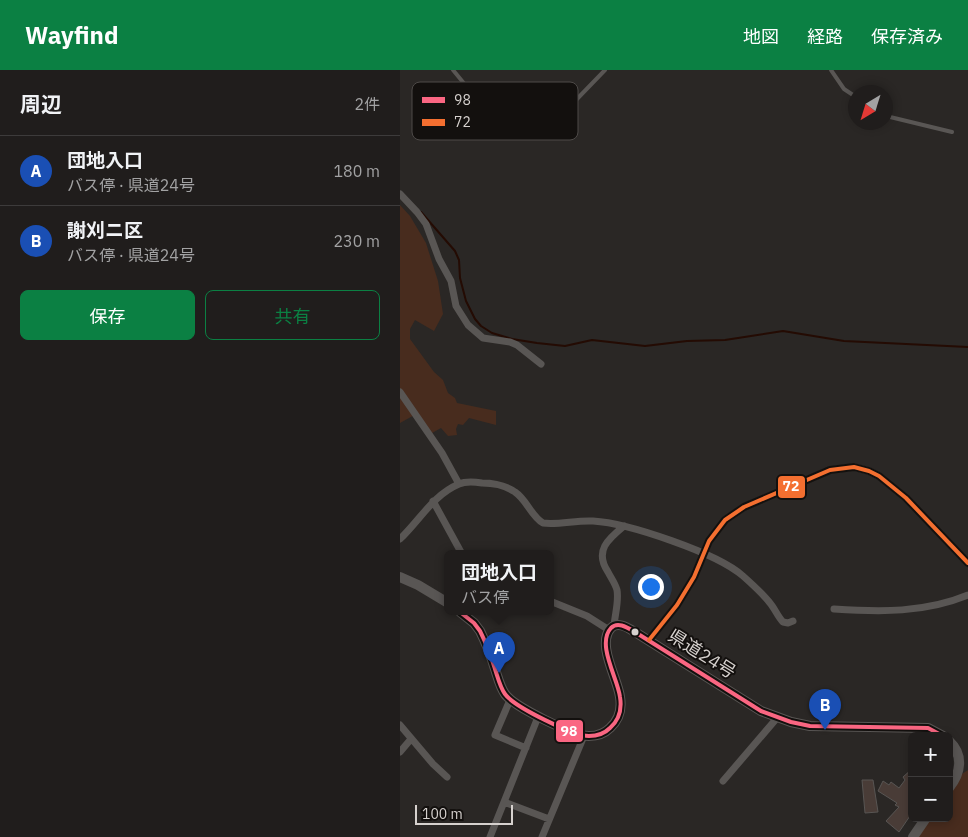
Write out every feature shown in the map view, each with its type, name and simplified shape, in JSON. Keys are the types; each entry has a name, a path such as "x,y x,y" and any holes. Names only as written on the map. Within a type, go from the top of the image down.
{"main road":[{"path":"400,577 444,601"},
{"path":"464,615 480,631 502,690 510,700 538,716 584,736 595,736 608,731 620,714 620,696 605,641 611,628"},
{"name":"県道24号","path":"611,628 624,626 761,711 777,718 810,726 928,728 936,732"},
{"path":"953,745 958,752 960,762 958,773 953,781"},
{"path":"913,837 923,822"}],"street":[{"path":"400,194 426,224 451,281 456,306 468,325 483,338 510,342 517,345 541,364"},
{"path":"400,392 442,453 459,484"},
{"path":"649,640 684,594 703,553 718,528 734,512 830,470 854,467 869,471 888,482 968,563"},
{"path":"400,539 434,501 459,484 469,482 492,483 509,488 521,496 538,520 543,523 593,521 624,526 703,553 726,564 742,575 770,602 783,622 793,621"},
{"path":"434,501 460,550"},
{"path":"554,604 587,616 611,628 617,592 614,580 604,566 602,553 607,541 624,526"},
{"path":"834,609 876,612 901,611 948,603 968,595"},
{"path":"510,700 495,735 526,748"},
{"path":"490,837 538,716"},
{"path":"723,781 777,718"},
{"path":"400,725 447,777"},
{"path":"542,837 584,736"},
{"path":"400,752 411,739"},
{"path":"504,802 549,819"}],"lane":[{"path":"452,70 462,82"},
{"path":"578,98 605,70"},
{"path":"831,70 844,89 848,92"},
{"path":"893,118 952,132"}],"shaded area":[{"path":"400,205 410,216 426,243 438,281 443,314 434,331 415,320 410,329 410,339 434,372 443,380 448,393 455,398 457,403 496,411 496,425 469,418 463,425 458,424 456,429 457,435 448,436 441,428 432,433 418,413 400,423"},
{"path":"968,770 968,837 913,837 923,822 953,822 953,783"}],"building":[{"path":"908,773 908,819 899,832 886,821 899,807 895,805 897,803 878,791 883,781 889,785 891,782 899,788 905,780 903,777"},
{"path":"862,780 873,780 878,812 865,813"}],"waterway":[{"path":"421,212 455,251 459,260 460,278 466,301 475,319 481,326 492,333 512,339 565,346 592,340 645,346 687,341 725,340 783,331 844,341 968,347"}],"transit line":[{"name":"72","path":"649,640 677,605 694,577 709,541 725,520 744,507 830,470 854,467 879,476 906,498 968,563"},
{"name":"98","path":"464,615 480,631 505,694 532,713 581,735 592,736 603,733 613,725 619,714 621,706 620,697 609,662 606,643 607,635 611,628 617,625 635,632 761,711 791,722 810,726 928,728 936,732"}],"place":[{"name":"団地入口","path":"499,673"},
{"name":"謝刈ニ区","path":"825,730"}]}
